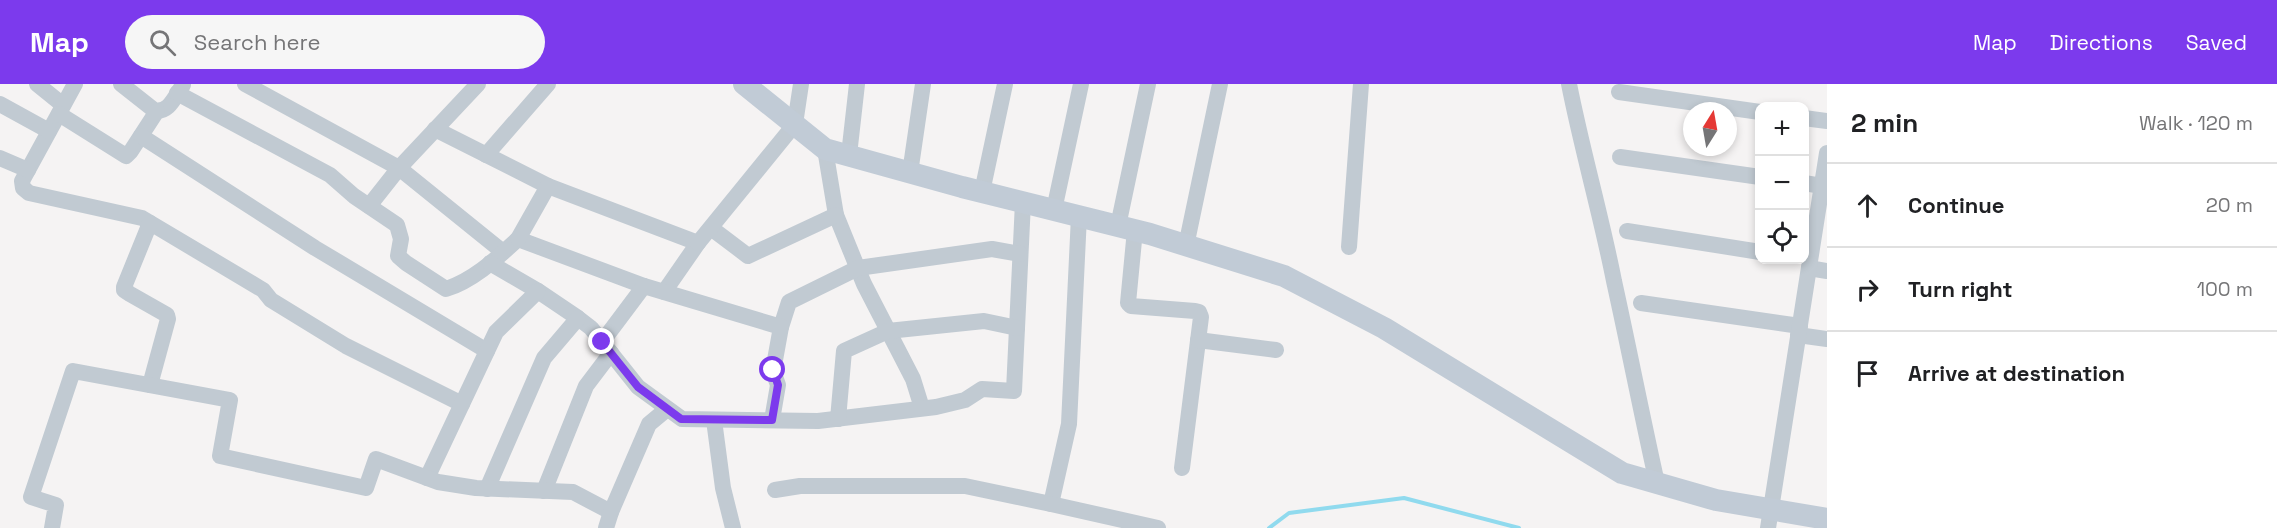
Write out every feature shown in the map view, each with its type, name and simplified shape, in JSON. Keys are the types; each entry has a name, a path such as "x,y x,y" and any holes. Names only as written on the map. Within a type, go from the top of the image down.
{"street":[{"path":"37,84 61,110 123,156 131,151 157,111 166,109 180,89 330,175 354,196 397,225 401,239 398,256 447,289 462,283 518,239 548,186"},
{"path":"75,84 22,182 23,188 29,193 142,218 263,290 271,300 346,346 462,404"},
{"path":"121,84 157,111"},
{"path":"245,84 399,168 496,258 591,328 638,387 681,419 818,421 922,408 965,400 982,389 1014,391 1023,202"},
{"path":"369,206 399,168 478,84"},
{"path":"486,155 548,84"},
{"path":"664,292 698,243 795,124 801,84"},
{"path":"849,155 857,84"},
{"path":"910,173 923,84"},
{"path":"982,192 1005,84"},
{"path":"1054,210 1081,84"},
{"path":"1148,84 1126,228 1128,303 1131,306 1199,312 1198,340 1182,468"},
{"path":"1186,246 1220,84"},
{"path":"1349,247 1361,84"},
{"path":"1569,84 1582,149 1614,279 1633,378 1657,483"},
{"path":"748,85 825,149 1126,228 1284,276 1384,328 1622,473 1716,500 1769,519 1827,519"},
{"path":"1619,92 1755,111"},
{"path":"0,104 50,131"},
{"path":"1809,119 1827,121"},
{"path":"435,129 548,186 698,243"},
{"path":"141,136 315,248 377,283 430,319 487,351"},
{"path":"825,149 836,215 858,268 913,380 922,408"},
{"path":"1809,257 1823,194 1827,153"},
{"path":"0,158 28,170"},
{"path":"1620,158 1755,176"},
{"path":"1809,186 1823,194"},
{"path":"711,228 748,256 836,215"},
{"path":"1051,504 1070,424 1079,216"},
{"path":"150,223 124,287 124,290 130,294 167,315 168,319 150,385"},
{"path":"1628,231 1755,251"},
{"path":"518,239 644,286 781,327"},
{"path":"772,420 778,385 773,370 781,327 789,302 858,268 992,249 1020,255"},
{"path":"1809,262 1827,271"},
{"path":"1769,519 1808,264"},
{"path":"544,491 586,386 644,286"},
{"path":"427,478 496,332 538,291"},
{"path":"1641,303 1799,330 1827,339"},
{"path":"488,489 544,358 578,318"},
{"path":"838,419 844,351 888,331 984,321 1017,328"},
{"path":"1198,340 1276,350"},
{"path":"52,528 56,505 31,497 73,371 230,400 220,456 366,488 376,459 438,482 488,489 573,492 608,520 650,424 667,409"},
{"path":"714,420 723,489 734,528"},
{"path":"775,490 800,486 965,486 1158,528"}],"waterway":[{"path":"1269,528 1289,513 1404,498 1519,528"}],"route":[{"path":"602,342 638,387 681,419 772,420 778,385 773,370"}]}
